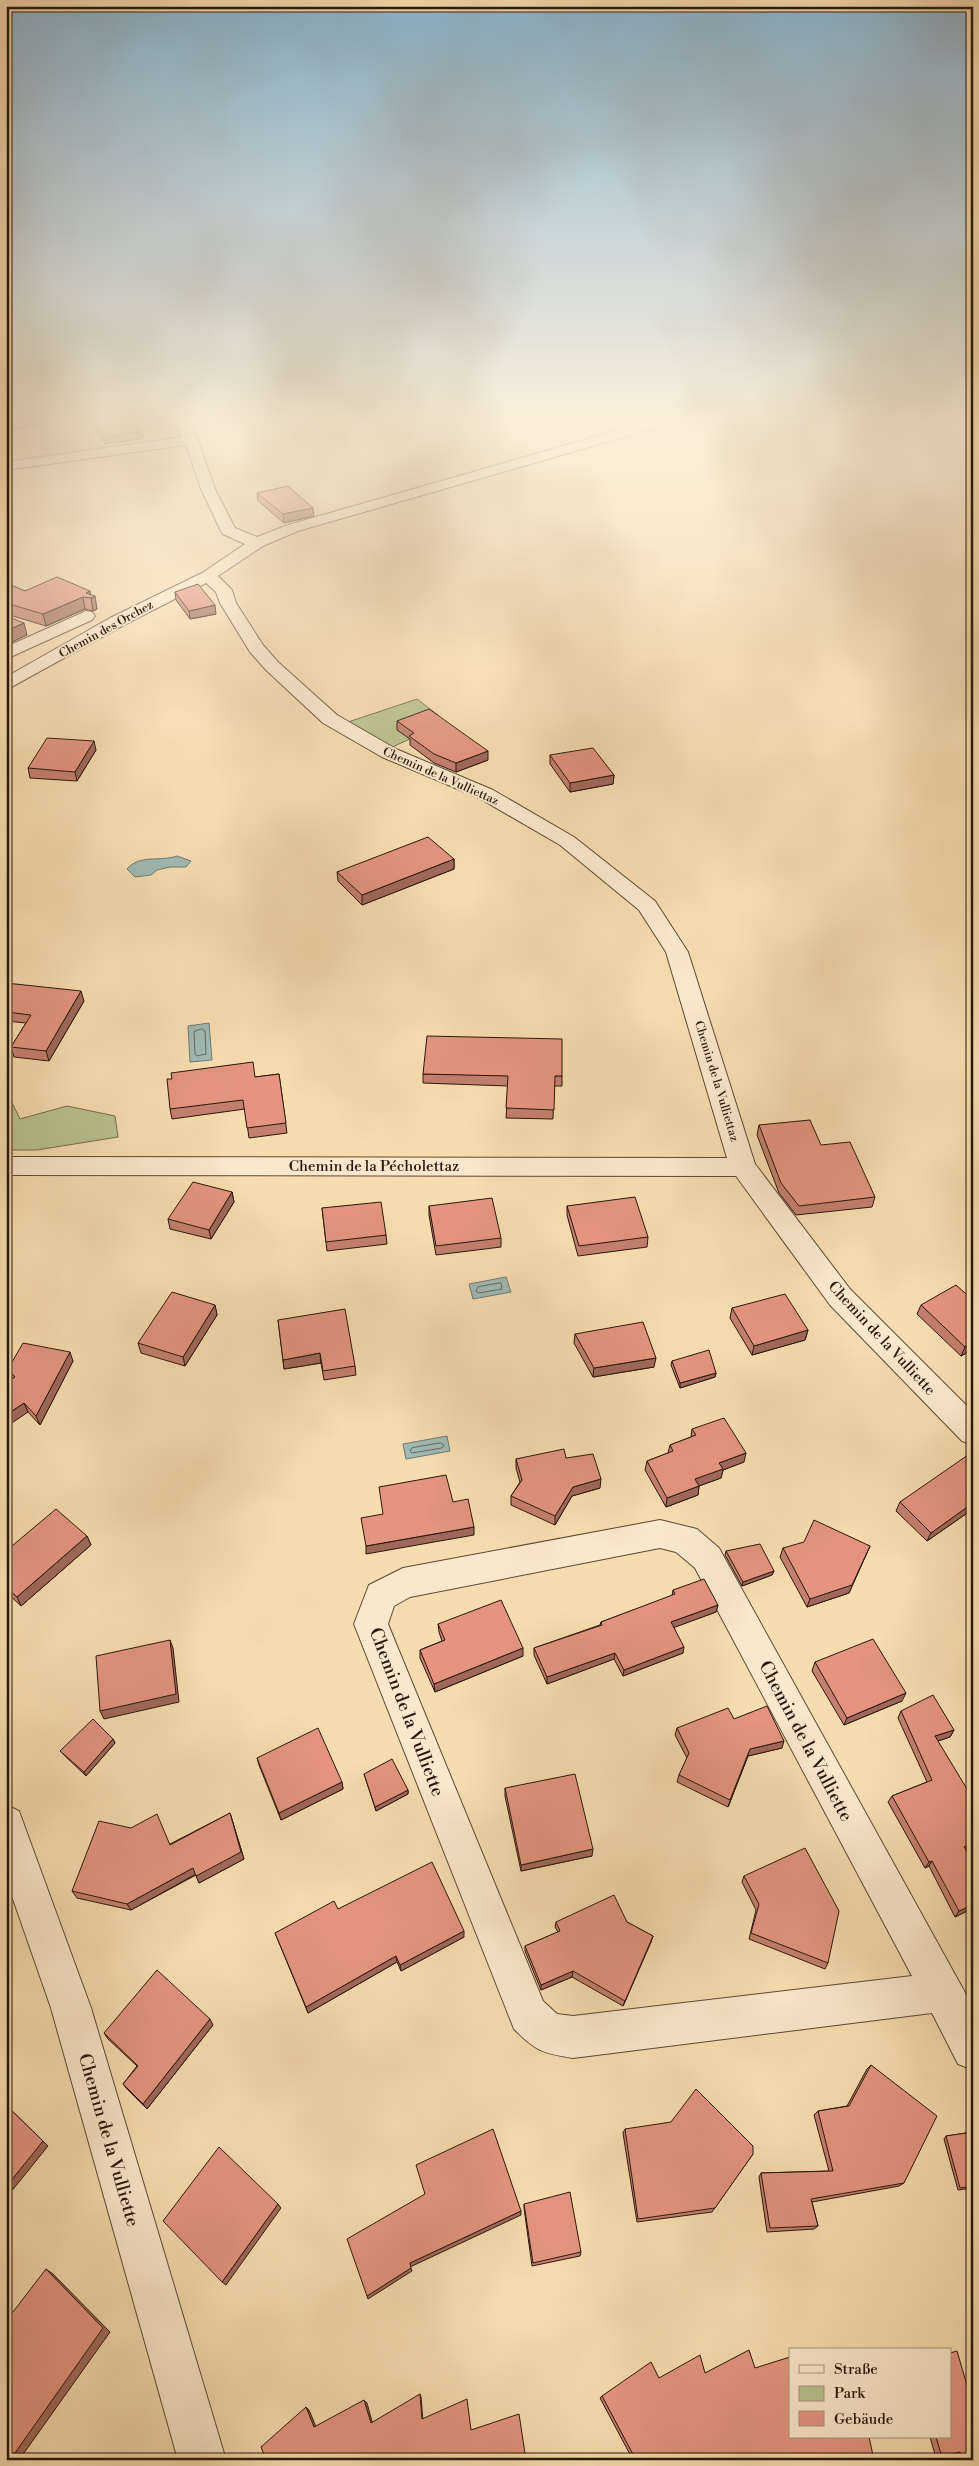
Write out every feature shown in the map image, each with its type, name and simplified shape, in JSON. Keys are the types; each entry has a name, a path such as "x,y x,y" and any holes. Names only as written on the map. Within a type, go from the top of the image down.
{"street":[{"path":"232,532 257,543"},
{"name":"Chemin des Orchez","path":"6,685 78,644 208,576 257,543 283,532"},
{"name":"Chemin de la Vulliettaz","path":"208,576 224,590 228,603 256,648 272,666 330,719 389,753 486,794 567,841 647,906 677,952 743,1167"},
{"path":"6,654 86,616"},
{"path":"22,626 45,635 78,644"},
{"name":"Chemin de la Pécholettaz","path":"6,1166 743,1167"},
{"name":"Chemin de la Vulliette","path":"743,1167 840,1297 973,1432"},
{"name":"Chemin de la Vulliette","path":"943,1992 573,2037 547,2034 528,2015 371,1624 381,1596 403,1583 660,1534 685,1539 707,1558 943,1992 973,2049"},
{"name":"Chemin de la Vulliette","path":"6,1824 71,2008 202,2460"}],"green space":[{"path":"417,699 438,715 398,729 410,739 390,748 345,723"},
{"path":"6,1090 20,1119 67,1106 115,1116 118,1137 37,1150 6,1150"}],"water":[{"path":"177,856 191,861 186,867 170,867 157,870 151,875 135,877 127,869 138,861"},
{"path":"209,1023 212,1060 190,1062 188,1026"},
{"path":"506,1277 511,1292 473,1299 469,1284"},
{"path":"447,1436 450,1451 406,1459 403,1444"}],"building":[{"path":"57,577 90,591 86,593 95,596 91,598 83,597 43,614 6,603 6,583 25,591"},
{"path":"198,584 215,605 189,611 175,592"},
{"path":"6,616 24,623 6,631"},
{"path":"429,709 488,751 456,763 434,754 409,736 414,733 397,721"},
{"path":"47,738 94,741 75,772 28,768"},
{"path":"593,748 614,775 570,783 550,755"},
{"path":"428,837 454,859 362,895 337,872"},
{"path":"6,983 81,991 46,1051 11,1047 31,1015 6,1012"},
{"path":"427,1036 562,1039 562,1076 555,1076 554,1110 506,1108 508,1076 423,1074"},
{"path":"253,1062 255,1077 279,1074 286,1123 247,1128 243,1100 170,1109 167,1079 172,1079 171,1073"},
{"path":"810,1120 821,1145 850,1142 875,1197 799,1206 781,1183 759,1125"},
{"path":"193,1182 232,1192 209,1230 168,1219"},
{"path":"635,1197 648,1237 579,1246 567,1206"},
{"path":"492,1198 501,1238 436,1246 429,1206"},
{"path":"381,1202 386,1235 326,1242 322,1208"},
{"path":"956,1285 973,1300 973,1342 965,1347 921,1305"},
{"path":"172,1292 215,1305 183,1357 138,1343"},
{"path":"785,1294 808,1330 754,1346 732,1308"},
{"path":"345,1309 355,1366 323,1371 320,1353 283,1360 278,1320"},
{"path":"643,1322 656,1358 594,1368 575,1334"},
{"path":"23,1343 70,1352 36,1416 24,1403 6,1415 6,1383 15,1377 8,1369"},
{"path":"709,1350 716,1373 680,1383 672,1361"},
{"path":"724,1418 746,1453 719,1463 723,1469 695,1479 699,1486 667,1498 647,1461 673,1451 670,1445 696,1435 692,1429"},
{"path":"564,1449 566,1458 593,1454 601,1479 573,1487 555,1516 511,1496 522,1480 516,1459"},
{"path":"968,1455 973,1459 973,1503 931,1533 900,1502"},
{"path":"446,1475 453,1502 468,1499 474,1527 366,1546 361,1518 383,1514 379,1487"},
{"path":"56,1509 87,1536 17,1597 6,1587 6,1551"},
{"path":"814,1520 870,1546 852,1585 810,1599 783,1548 804,1542"},
{"path":"760,1544 774,1571 743,1582 726,1551"},
{"path":"704,1579 718,1605 671,1622 684,1647 624,1670 615,1653 547,1677 534,1648 602,1625 601,1622 675,1594 673,1590"},
{"path":"501,1600 523,1648 434,1684 420,1650 445,1640 438,1624"},
{"path":"873,1639 906,1693 847,1718 815,1662"},
{"path":"170,1640 176,1694 100,1711 96,1656"},
{"path":"933,1695 954,1730 935,1736 973,1799 973,1843 964,1847 973,1860 973,1905 959,1911 932,1861 929,1862 892,1796 932,1780 901,1711"},
{"path":"767,1706 784,1741 750,1749 730,1800 679,1775 689,1753 677,1728 728,1708 734,1719"},
{"path":"93,1719 113,1739 84,1772 60,1751"},
{"path":"318,1728 342,1782 279,1813 257,1758"},
{"path":"392,1759 408,1790 375,1807 364,1774"},
{"path":"575,1774 593,1849 521,1865 505,1788"},
{"path":"230,1813 241,1852 196,1876 193,1868 127,1904 72,1891 99,1821 131,1828 157,1814 170,1845"},
{"path":"805,1848 839,1911 828,1963 751,1933 759,1904 744,1876"},
{"path":"432,1862 464,1931 400,1965 396,1956 306,2007 275,1933 334,1901 338,1909"},
{"path":"614,1895 627,1922 653,1936 625,2001 573,1971 541,1985 525,1946 560,1931 556,1922"},
{"path":"157,1970 210,2019 143,2104 123,2084 138,2066 104,2033"},
{"path":"871,2065 937,2116 904,2183 811,2199 818,2226 770,2228 761,2173 833,2171 818,2111 849,2106"},
{"path":"696,2089 753,2146 753,2154 715,2208 638,2219 625,2129 671,2122"},
{"path":"6,2105 43,2141 6,2187"},
{"path":"493,2129 521,2211 410,2263 411,2268 367,2296 347,2239 425,2194 416,2165"},
{"path":"973,2132 973,2186 960,2188 946,2136"},
{"path":"219,2147 278,2204 222,2282 163,2221"},
{"path":"570,2192 581,2252 533,2263 524,2204"},
{"path":"46,2269 103,2328 10,2460 6,2460 6,2321"},
{"path":"749,2350 755,2368 789,2357 789,2438 869,2438 874,2460 636,2460 602,2396 651,2362 659,2378 700,2355 705,2373"},
{"path":"957,2351 973,2406 973,2460 962,2460 960,2452 942,2457 936,2438 952,2438 952,2352"},
{"path":"420,2394 422,2419 467,2399 471,2430 519,2414 526,2460 266,2460 261,2447 306,2407 314,2427 364,2400 371,2423"}]}
